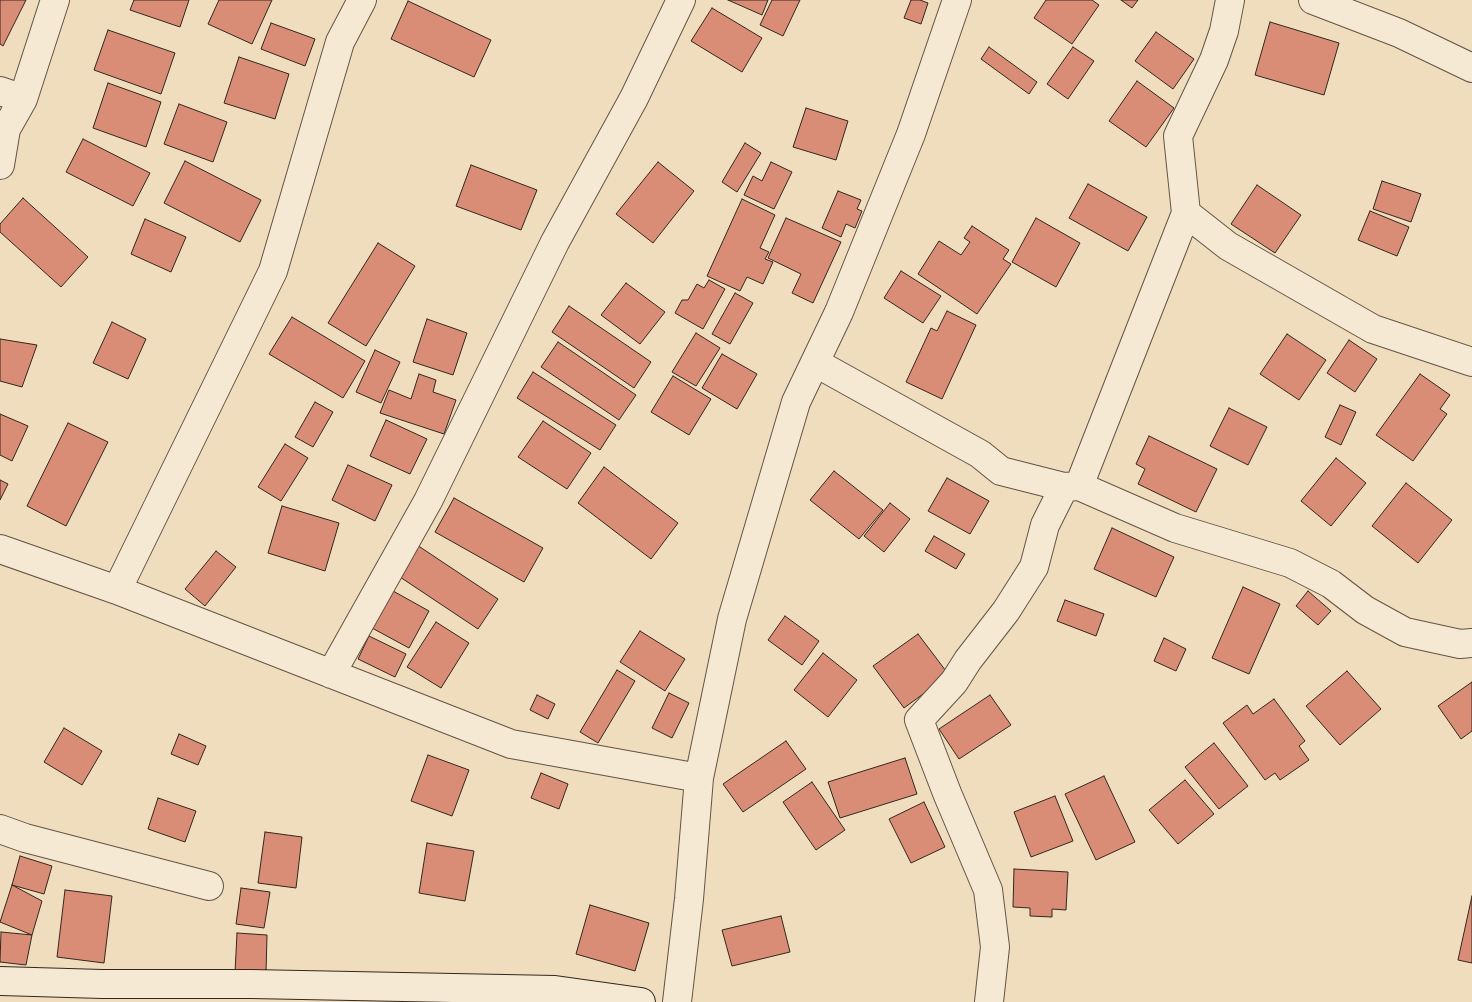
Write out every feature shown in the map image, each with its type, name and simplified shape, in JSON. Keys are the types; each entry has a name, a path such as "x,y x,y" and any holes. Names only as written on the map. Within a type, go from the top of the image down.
{"street":[{"path":"0,165 12,95 54,0"},
{"path":"117,590 273,271 340,42 362,0"},
{"path":"331,674 428,501 555,242 634,98 681,0"},
{"path":"677,1002 689,899 699,778 732,619 796,402 839,312 911,134 957,0"},
{"path":"989,1002 995,947 988,890 947,793 919,720 954,682 968,660 1006,611 1034,567 1045,525 1072,487 1186,212 1178,136 1214,60 1224,31 1230,0"},
{"path":"1313,0 1400,33 1472,68"},
{"path":"1186,212 1228,246 1373,329 1472,362"},
{"path":"816,362 980,454 1001,470 1072,487 1175,528 1290,563 1331,584 1365,610 1405,632 1460,644 1472,643"},
{"path":"0,549 117,590 511,744 699,778"},
{"path":"0,830 209,886"},
{"path":"0,981 104,993 251,984 555,990 641,1002"}],"building":[{"path":"0,0 26,0 3,46 0,44"},
{"path":"134,0 189,0 180,27 130,10"},
{"path":"219,0 272,0 252,44 208,24"},
{"path":"728,0 768,0 762,15"},
{"path":"772,0 800,0 783,36 760,25"},
{"path":"911,0 920,0 928,3 921,24 904,18"},
{"path":"1046,0 1092,0 1099,5 1072,44 1034,18"},
{"path":"1121,0 1138,0 1132,8"},
{"path":"408,1 491,40 474,77 391,39"},
{"path":"712,8 762,38 742,72 691,41"},
{"path":"1270,22 1339,43 1324,95 1255,75"},
{"path":"271,23 315,39 305,66 261,49"},
{"path":"108,30 175,53 161,94 94,70"},
{"path":"1156,32 1194,59 1173,89 1135,61"},
{"path":"989,47 1037,82 1029,94 981,59"},
{"path":"1073,47 1094,61 1068,99 1047,84"},
{"path":"239,57 289,74 275,119 224,103"},
{"path":"1137,81 1174,108 1146,147 1109,121"},
{"path":"108,83 161,102 146,147 93,128"},
{"path":"179,104 227,122 213,162 164,144"},
{"path":"806,108 848,121 836,160 793,147"},
{"path":"83,139 150,173 133,206 66,172"},
{"path":"745,143 761,153 737,192 722,182"},
{"path":"185,161 261,200 240,242 164,203"},
{"path":"658,162 694,191 653,243 616,214"},
{"path":"771,162 792,172 774,209 744,195 753,176 762,181"},
{"path":"471,165 537,190 521,230 456,206"},
{"path":"1382,181 1421,194 1411,222 1373,209"},
{"path":"1088,184 1147,217 1128,251 1069,218"},
{"path":"1257,185 1301,215 1275,253 1231,224"},
{"path":"838,191 861,200 857,209 862,211 855,228 846,224 841,237 822,228"},
{"path":"23,198 88,257 61,287 0,232 0,224"},
{"path":"742,199 775,215 760,248 769,252 765,259 773,262 763,284 747,277 740,291 707,276"},
{"path":"1370,211 1409,227 1397,256 1358,240"},
{"path":"786,218 841,242 813,303 792,293 801,274 768,258"},
{"path":"1036,218 1080,243 1056,287 1012,262"},
{"path":"145,219 186,237 171,272 131,254"},
{"path":"972,226 1009,250 1003,259 1011,264 977,314 918,274 939,241 961,255 970,242 964,238"},
{"path":"378,243 415,266 366,346 328,323"},
{"path":"901,271 941,296 923,323 884,298"},
{"path":"709,280 725,289 703,329 675,313 682,300 688,300 697,284 704,288"},
{"path":"626,283 665,312 640,344 601,315"},
{"path":"735,293 753,303 730,344 712,334"},
{"path":"569,306 651,362 634,388 552,332"},
{"path":"947,311 976,325 942,399 906,382 931,328 937,331"},
{"path":"292,317 365,361 343,398 269,354"},
{"path":"427,319 467,333 453,375 413,362"},
{"path":"112,322 146,339 128,379 93,363"},
{"path":"696,333 720,348 696,386 672,372"},
{"path":"1287,334 1326,360 1299,400 1260,374"},
{"path":"0,339 37,345 22,387 0,381"},
{"path":"1349,340 1377,359 1355,392 1327,373"},
{"path":"558,342 636,395 619,420 541,367"},
{"path":"375,350 400,362 381,403 356,392"},
{"path":"722,354 757,374 737,409 702,388"},
{"path":"533,372 616,425 600,450 517,398"},
{"path":"419,374 436,380 433,392 456,400 444,434 380,413 389,390 411,399"},
{"path":"1420,374 1450,395 1440,409 1447,414 1413,461 1376,435"},
{"path":"673,376 711,399 689,435 651,412"},
{"path":"315,402 333,412 313,447 295,437"},
{"path":"1340,405 1356,412 1341,445 1325,437"},
{"path":"1229,408 1267,427 1248,465 1210,446"},
{"path":"0,414 28,426 12,461 0,455"},
{"path":"386,420 427,439 410,474 370,456"},
{"path":"543,421 591,453 567,489 518,457"},
{"path":"68,423 108,442 66,526 27,506"},
{"path":"1149,436 1217,469 1196,512 1138,484 1145,469 1136,464"},
{"path":"285,444 308,458 281,501 258,487"},
{"path":"1336,458 1366,483 1331,526 1301,501"},
{"path":"348,465 392,485 375,521 332,500"},
{"path":"604,467 678,523 651,559 578,503"},
{"path":"834,471 883,510 859,539 810,500"},
{"path":"947,478 989,501 970,534 928,511"},
{"path":"0,480 8,484 0,500"},
{"path":"1406,483 1452,520 1418,563 1372,526"},
{"path":"454,498 543,548 524,582 435,532"},
{"path":"890,503 910,519 884,552 864,536"},
{"path":"282,506 339,523 325,571 268,553"},
{"path":"1112,528 1174,557 1156,597 1094,569"},
{"path":"934,536 965,554 956,569 925,551"},
{"path":"417,545 498,599 478,629 397,575"},
{"path":"216,551 236,567 205,606 185,589"},
{"path":"1243,587 1280,604 1249,674 1212,658"},
{"path":"393,591 429,611 409,648 372,628"},
{"path":"1308,591 1331,611 1318,625 1296,606"},
{"path":"1065,600 1104,614 1096,636 1057,621"},
{"path":"785,616 819,641 802,665 768,640"},
{"path":"436,622 469,643 441,688 407,667"},
{"path":"640,631 685,659 665,691 620,662"},
{"path":"918,634 949,675 904,708 873,666"},
{"path":"369,636 406,654 395,677 358,659"},
{"path":"1164,638 1186,649 1176,671 1154,661"},
{"path":"823,653 857,680 828,717 794,690"},
{"path":"617,670 635,681 598,743 580,732"},
{"path":"1347,671 1381,709 1340,745 1306,706"},
{"path":"1472,682 1472,731 1461,739 1438,706"},
{"path":"669,693 689,703 672,738 652,728"},
{"path":"537,695 555,704 548,719 530,710"},
{"path":"990,695 1011,725 959,759 939,729"},
{"path":"1274,699 1305,741 1299,746 1309,760 1280,780 1275,773 1265,780 1223,723 1247,705 1253,714"},
{"path":"64,728 102,751 82,785 44,762"},
{"path":"179,734 206,746 198,765 171,754"},
{"path":"786,741 806,769 743,812 723,784"},
{"path":"1214,743 1248,786 1219,809 1185,767"},
{"path":"428,755 469,770 452,816 411,801"},
{"path":"905,758 917,794 840,818 828,782"},
{"path":"541,773 568,784 559,809 531,798"},
{"path":"1104,776 1135,842 1096,860 1065,794"},
{"path":"1185,780 1214,814 1178,844 1149,810"},
{"path":"812,782 845,830 816,850 783,802"},
{"path":"1055,796 1073,841 1031,857 1014,812"},
{"path":"158,798 196,811 185,842 148,829"},
{"path":"924,802 945,847 911,863 889,819"},
{"path":"265,832 302,837 296,888 258,883"},
{"path":"427,843 474,851 465,901 419,893"},
{"path":"20,856 52,866 44,894 12,885"},
{"path":"1014,869 1068,872 1066,910 1052,909 1052,917 1030,916 1030,908 1013,907"},
{"path":"12,885 42,901 32,935 0,922"},
{"path":"241,888 270,892 264,928 236,924"},
{"path":"65,890 112,896 104,963 57,957"},
{"path":"1472,896 1472,963 1458,960"},
{"path":"590,905 649,923 635,971 576,954"},
{"path":"781,916 790,952 732,966 722,930"},
{"path":"1,932 32,935 26,965 0,962"},
{"path":"237,933 267,935 266,974 235,973"}]}
